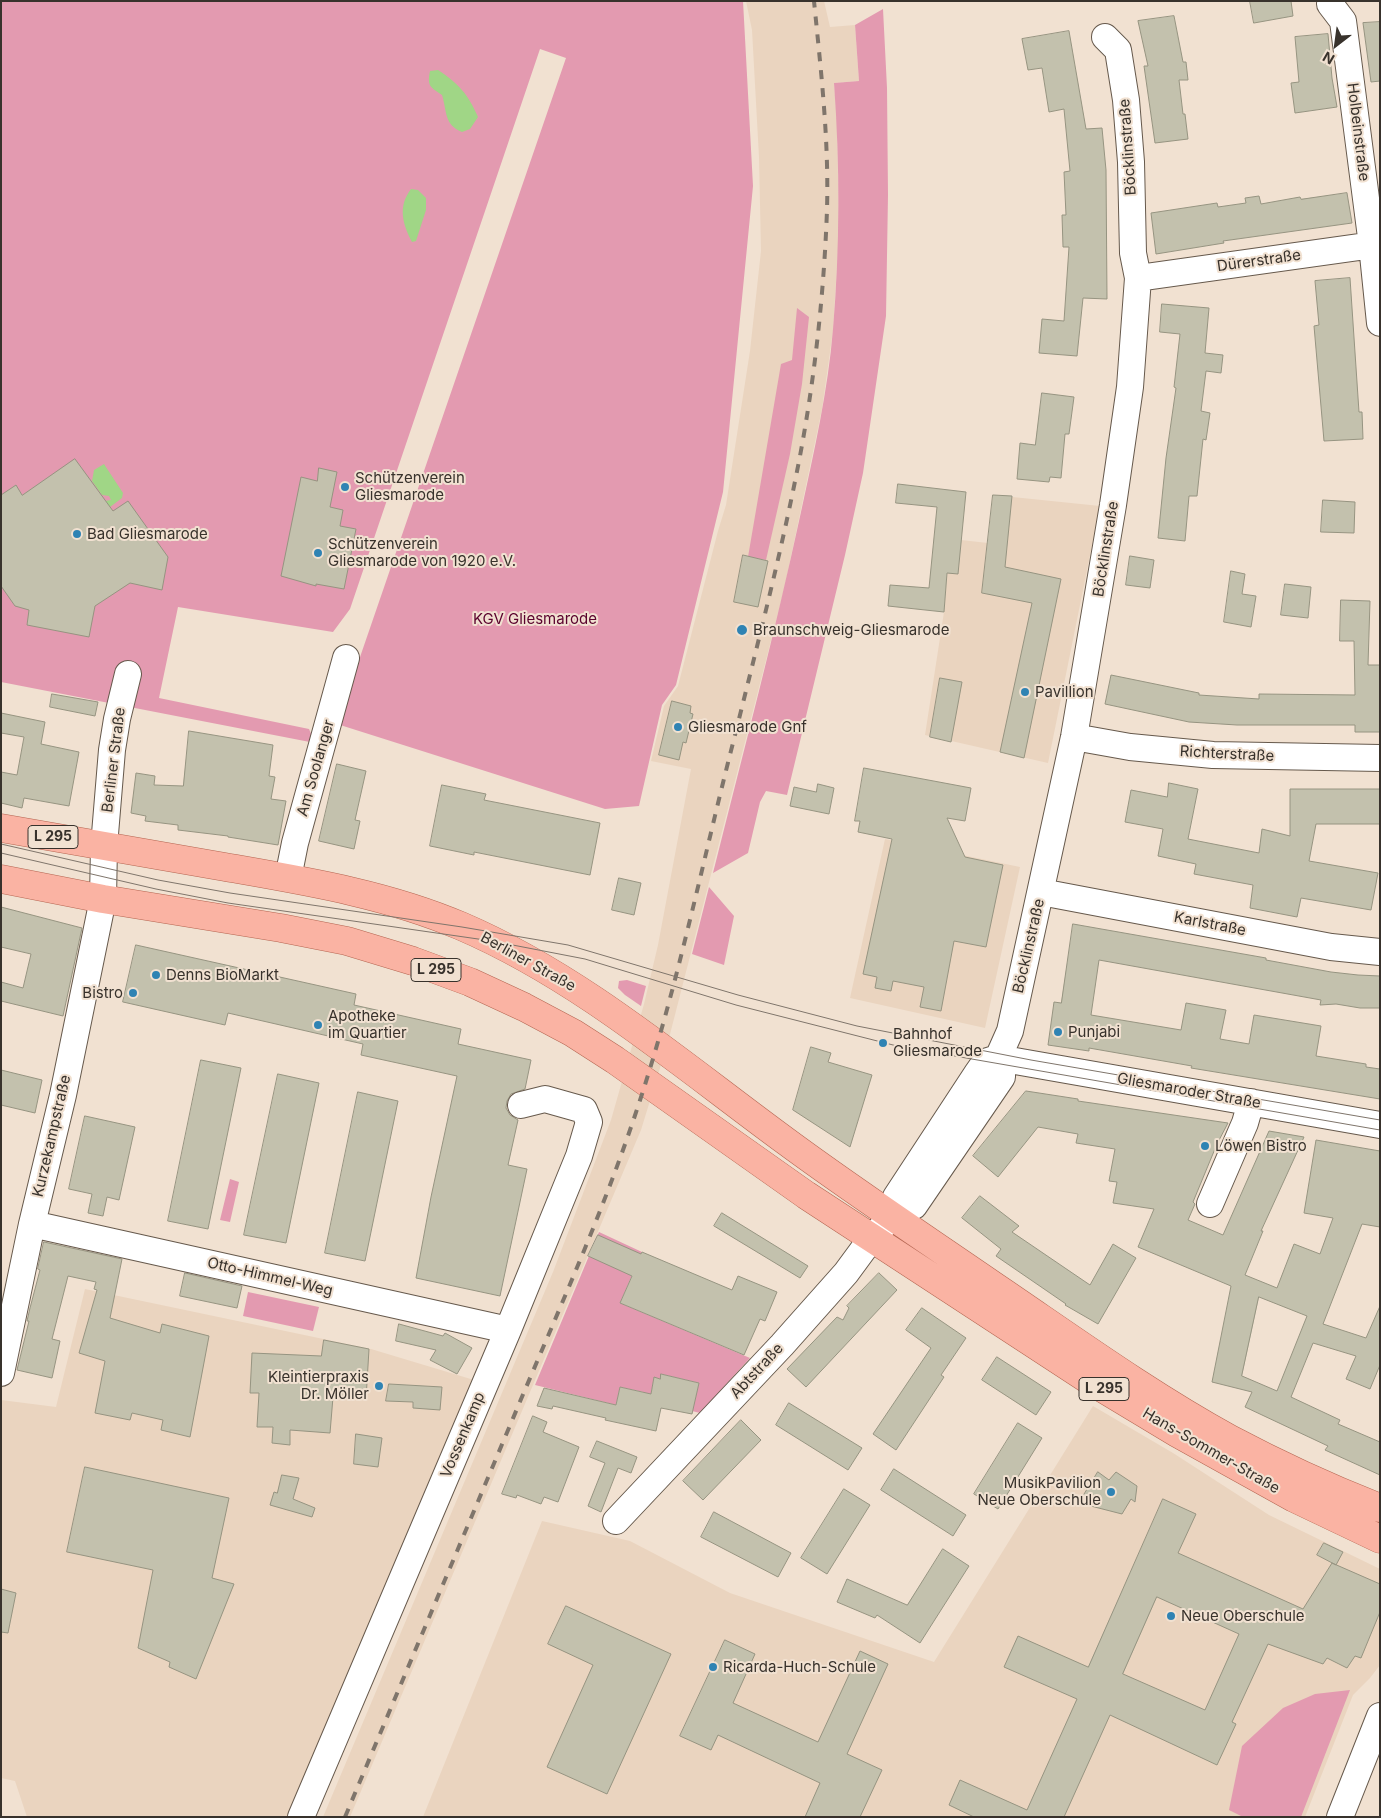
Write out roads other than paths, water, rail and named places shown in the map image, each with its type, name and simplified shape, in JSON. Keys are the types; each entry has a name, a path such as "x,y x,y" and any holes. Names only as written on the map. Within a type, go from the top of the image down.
{"main road":[{"name":"Berliner Straße","path":"1,828 288,878 370,895 410,906 462,927 525,958 589,997 799,1151 892,1216"},
{"name":"L 295","path":"1,879 103,899 281,928 347,941 413,961 470,982 524,1007 594,1046 871,1239"},
{"name":"Hans-Sommer-Straße","path":"892,1216 1165,1400 1229,1438 1276,1462 1340,1492 1380,1508"},
{"name":"Hans-Sommer-Straße","path":"871,1239 1089,1380 1177,1433 1294,1498 1380,1539"}],"street":[{"name":"Holbeinstraße","path":"1330,4 1343,21 1376,244 1380,324"},
{"name":"Böcklinstraße","path":"998,1058 1010,1030 1074,737 1123,444 1131,377 1138,278 1133,253 1126,100 1118,50 1105,37"},
{"name":"Dürerstraße","path":"1138,278 1376,244"},
{"name":"Am Soolanger","path":"288,878 295,843 346,658"},
{"name":"Berliner Straße","path":"103,899 104,846 112,750 128,674"},
{"name":"Richterstraße","path":"1074,737 1130,746 1213,755 1380,758"},
{"name":"Karlstraße","path":"1041,892 1331,947 1380,952"},
{"name":"Kurzekampstraße","path":"1,1373 32,1224 63,1096 103,899"},
{"name":"Abtstraße","path":"616,1521 788,1338 846,1273 871,1239 892,1216 896,1197 985,1062 998,1058"},
{"name":"Gliesmaroder Straße","path":"998,1058 1380,1124"},
{"name":"Vossenkamp","path":"301,1817 508,1330 578,1156 589,1122 584,1110 545,1099 521,1105"},
{"path":"1210,1204 1245,1123 1251,1102"},
{"name":"Otto-Himmel-Weg","path":"32,1224 508,1330"},
{"path":"1340,1817 1380,1716"}],"tram line":[{"path":"1,844 158,880 230,893 462,927 568,945 738,995 857,1026 1031,1060 1380,1120"},
{"path":"1,853 156,889 228,903 492,941 585,959 736,1005 897,1046 1380,1130"}],"railway":[{"path":"345,1817 577,1268 604,1199 646,1081 687,934 778,561 800,456 810,395 824,272 827,210 824,105 814,1"}],"place":[{"name":"Schützenverein Gliesmarode","path":"345,487"},
{"name":"Bad Gliesmarode","path":"77,534"},
{"name":"Schützenverein Gliesmarode von 1920 e.V.","path":"318,553"},
{"name":"Braunschweig-Gliesmarode","path":"742,630"},
{"name":"Pavillion","path":"1025,692"},
{"name":"Gliesmarode Gnf","path":"678,727"},
{"name":"Denns BioMarkt","path":"156,975"},
{"name":"Bistro","path":"133,993"},
{"name":"Apotheke im Quartier","path":"318,1025"},
{"name":"Punjabi","path":"1058,1032"},
{"name":"Bahnhof Gliesmarode","path":"883,1043"},
{"name":"Löwen Bistro","path":"1205,1146"},
{"name":"Kleintierpraxis Dr. Möller","path":"379,1386"},
{"name":"MusikPavilion Neue Oberschule","path":"1111,1492"},
{"name":"Neue Oberschule","path":"1171,1616"},
{"name":"Ricarda-Huch-Schule","path":"713,1667"}],"park label":[{"name":"KGV Gliesmarode","path":"535,619"}]}
